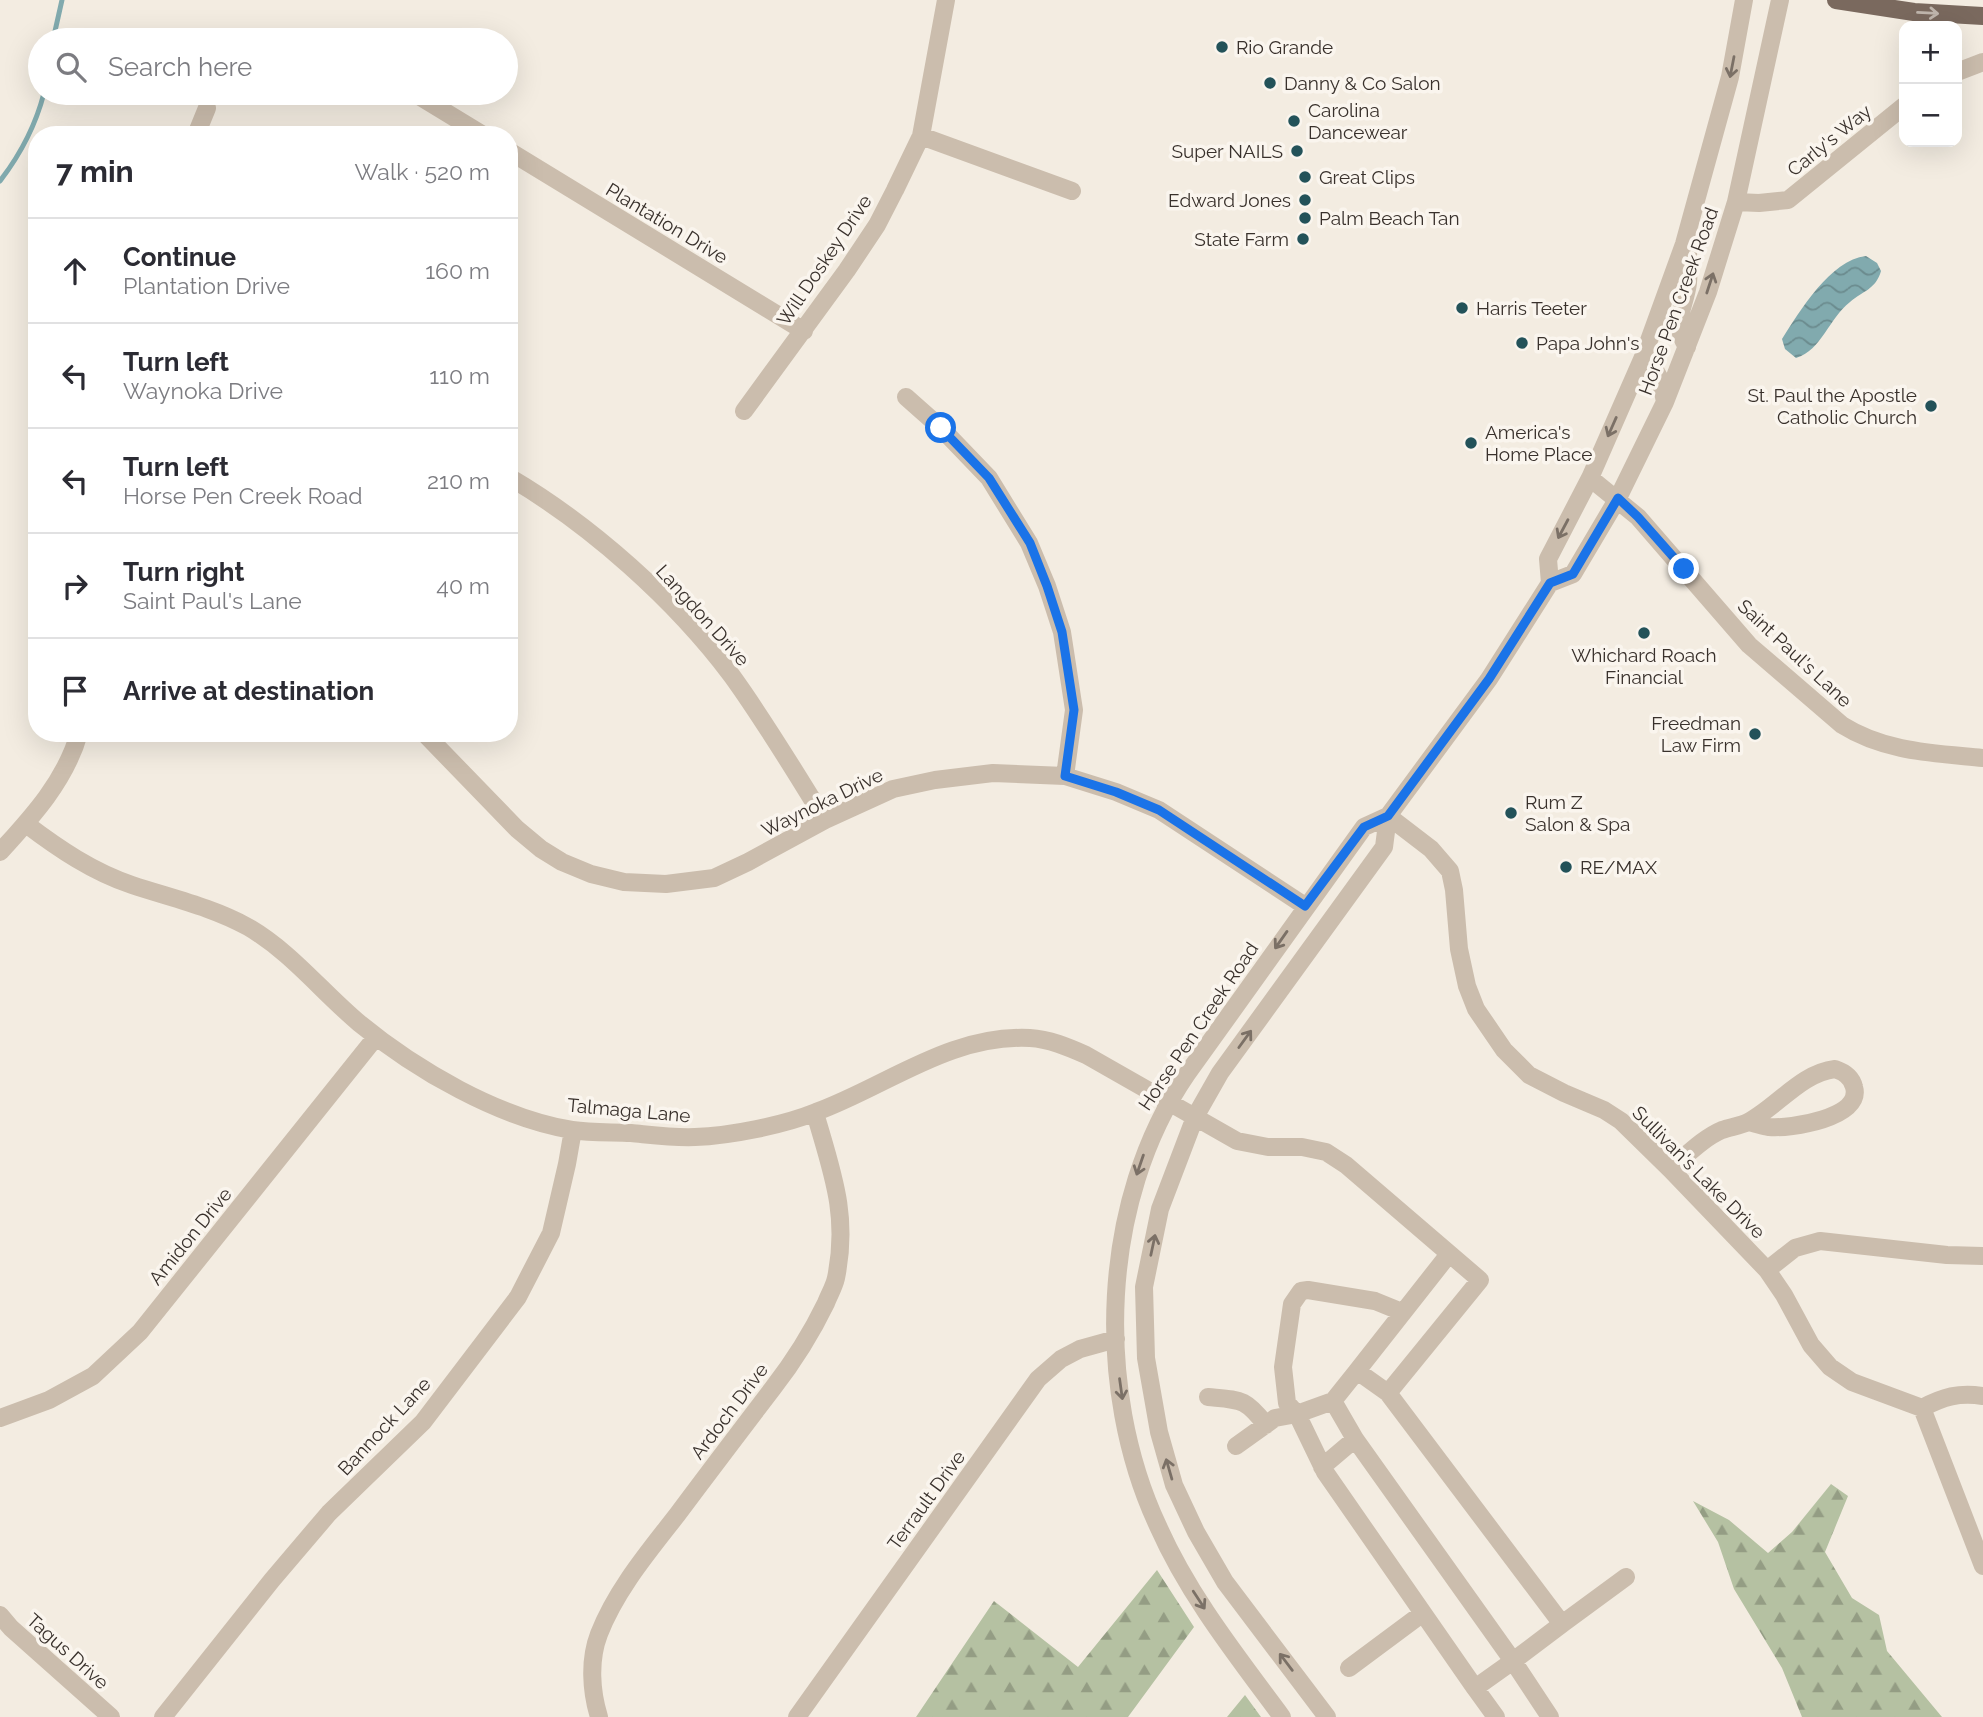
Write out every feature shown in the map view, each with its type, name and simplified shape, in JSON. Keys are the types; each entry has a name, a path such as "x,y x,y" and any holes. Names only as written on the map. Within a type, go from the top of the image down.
{"main road":[{"path":"1836,0 1914,12 1983,16"}],"street":[{"name":"Will Doskey Drive","path":"744,411 877,225 921,136 946,0"},
{"name":"Horse Pen Creek Road","path":"1550,583 1548,559 1590,478 1643,357 1688,229 1730,77 1744,0"},
{"name":"Horse Pen Creek Road","path":"1327,1717 1220,1572 1196,1532 1174,1485 1159,1432 1146,1358 1144,1287 1160,1209 1195,1118 1220,1073 1384,846 1388,816 1489,679 1550,583 1573,574 1618,498 1665,402 1708,292 1736,202 1780,0"},
{"path":"1962,70 1983,62"},
{"path":"434,105 468,126"},
{"path":"200,126 207,108"},
{"name":"Carly's Way","path":"1736,202 1788,200 1899,110"},
{"path":"921,136 1072,191"},
{"name":"Plantation Drive","path":"518,157 803,331"},
{"path":"1687,347 1681,338 1679,321 1688,283 1688,229"},
{"path":"1643,357 1656,367 1665,402"},
{"path":"906,397 941,428 989,478 1030,543 1062,632 1074,710 1065,776"},
{"name":"Saint Paul's Lane","path":"1590,478 1618,498 1638,517 1749,645 1842,725 1887,746 1983,758"},
{"name":"Langdon Drive","path":"518,482 589,532 635,571 682,618 746,696 825,820"},
{"path":"0,852 26,824 70,761 76,742"},
{"name":"Waynoka Drive","path":"433,742 517,829 541,849 562,862 591,874 613,879 666,884 713,878 825,820 893,789 935,780 993,773 1065,776 1116,792 1159,810 1305,906"},
{"name":"Horse Pen Creek Road","path":"1282,1717 1215,1625 1182,1574 1157,1526 1138,1476 1119,1382 1116,1339 1115,1307 1123,1230 1140,1164 1167,1102 1364,827 1388,816"},
{"name":"Sullivan's Lake Drive","path":"1388,816 1431,849 1450,871 1458,949 1467,986 1476,1009 1504,1050 1530,1074 1621,1121 1767,1270 1811,1345 1830,1367 1852,1382 1922,1408"},
{"name":"Talmaga Lane","path":"26,824 54,846 88,866 130,884 215,912 247,927 276,946 376,1037 428,1071 486,1102 572,1130 696,1137 756,1128 815,1113 940,1054 976,1043 1031,1038 1061,1044 1111,1067 1237,1141 1268,1147 1302,1147 1326,1152 1354,1171 1480,1280 1388,1393"},
{"name":"Amidon Drive","path":"0,1418 49,1400 93,1376 140,1332 376,1037"},
{"path":"1670,1169 1720,1131 1748,1122 1788,1092 1828,1070 1842,1071 1854,1084 1855,1092 1849,1106 1827,1118 1796,1126 1770,1127 1748,1122"},
{"name":"Ardoch Drive","path":"599,1717 592,1685 593,1664 598,1636 615,1602 662,1535 788,1369 812,1332 835,1282 841,1213 832,1165 815,1113"},
{"name":"Bannock Lane","path":"163,1717 329,1513 423,1422 519,1297 551,1233 572,1130"},
{"path":"1767,1270 1795,1248 1820,1241 1947,1255 1983,1256"},
{"path":"1236,1446 1275,1418 1297,1414 1333,1401 1449,1254"},
{"path":"1402,1312 1375,1301 1308,1290 1301,1292 1293,1304 1283,1367 1287,1403 1297,1414 1322,1466 1496,1717"},
{"name":"Terrault Drive","path":"797,1717 1038,1379 1061,1359 1080,1349 1116,1339"},
{"path":"1357,1371 1388,1393 1562,1624"},
{"path":"1983,1396 1947,1396 1922,1408 1983,1566"},
{"path":"1208,1397 1243,1401 1253,1408 1266,1425"},
{"path":"1333,1401 1355,1439 1550,1717"},
{"path":"1322,1466 1355,1439"},
{"path":"1475,1688 1626,1577"},
{"path":"1349,1668 1423,1613"},
{"name":"Tagus Drive","path":"0,1615 11,1629 111,1717"}],"green space":[{"path":"1831,1484 1848,1496 1825,1552 1852,1598 1879,1615 1887,1651 1942,1717 1802,1717 1782,1668 1734,1589 1718,1542 1693,1501 1729,1520 1768,1553 1792,1532"},
{"path":"1157,1570 1194,1627 1128,1717 916,1717 994,1601 1078,1667"},
{"path":"1245,1695 1261,1717 1227,1717"}],"water":[{"path":"1866,256 1877,263 1881,271 1876,282 1836,316 1812,348 1796,358 1785,349 1782,339 1798,315 1828,277 1840,267"}],"waterway":[{"path":"56,28 62,0"},
{"path":"32,126 40,105"},
{"path":"0,181 28,135"}],"place":[{"name":"Rio Grande","path":"1222,47"},
{"name":"Danny & Co Salon","path":"1270,83"},
{"name":"Carolina Dancewear","path":"1294,121"},
{"name":"Super NAILS","path":"1297,151"},
{"name":"Great Clips","path":"1305,177"},
{"name":"Edward Jones","path":"1305,200"},
{"name":"Palm Beach Tan","path":"1305,218"},
{"name":"State Farm","path":"1303,239"},
{"name":"Harris Teeter","path":"1462,308"},
{"name":"Papa John's","path":"1522,343"},
{"name":"St. Paul the Apostle Catholic Church","path":"1931,406"},
{"name":"America's Home Place","path":"1471,443"},
{"name":"Whichard Roach Financial","path":"1644,633"},
{"name":"Freedman Law Firm","path":"1755,734"},
{"name":"Rum Z Salon & Spa","path":"1511,813"},
{"name":"RE/MAX","path":"1566,867"}],"route":[{"path":"941,428 989,478 1030,543 1047,586 1062,632 1074,710 1065,776 1116,792 1159,810 1305,906 1364,827 1388,816 1489,679 1550,583 1573,574 1618,498 1684,569"}]}
